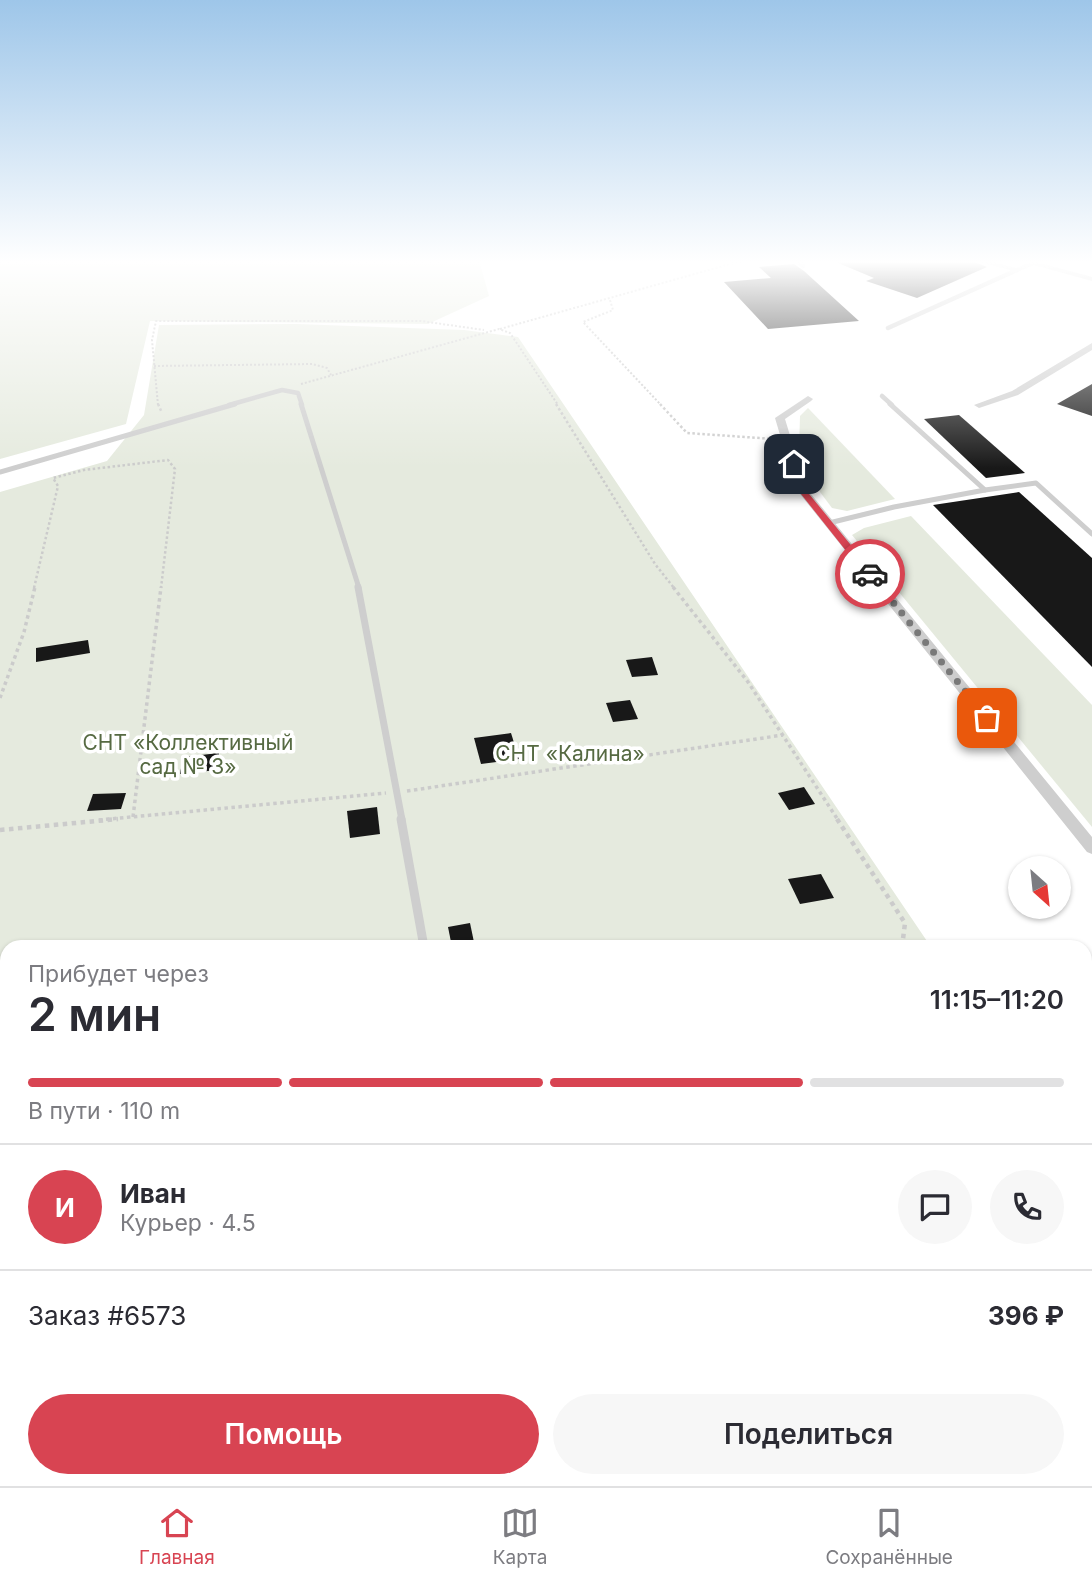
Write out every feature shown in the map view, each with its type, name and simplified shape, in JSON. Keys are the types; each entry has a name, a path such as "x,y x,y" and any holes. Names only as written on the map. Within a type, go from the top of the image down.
{"street":[{"path":"979,405 1015,393 1092,346"},
{"path":"808,399 780,418 801,489 1092,848"}],"lane":[{"path":"0,472 282,390 298,393 362,598 423,940"},
{"path":"882,396 985,490"},
{"path":"829,523 894,507 1036,483 1092,534"}],"path":[{"path":"154,329 152,340 158,409 172,422"},
{"path":"474,329 485,331"},
{"path":"282,390 497,329"},
{"path":"500,329 510,332 581,441 655,564 755,692 905,923 903,940"},
{"path":"590,329 687,433 786,440"},
{"path":"155,366 312,364 327,368 331,375"},
{"path":"0,698 24,632 58,486 53,478 84,470 169,460 175,469 133,817"}],"green space":[{"path":"0,329 148,329 126,424 0,459"},
{"path":"158,329 446,329 518,337 926,940 0,940 0,492 107,461 144,415"},
{"path":"808,408 895,499 847,511 832,508 820,492 799,448 800,416"},
{"path":"911,516 1092,705 1092,827 852,535 864,528"}],"building":[{"path":"1092,384 1092,416 1057,404"},
{"path":"959,415 1025,473 986,478 924,419"},
{"path":"1019,492 1092,558 1092,667 933,505"},
{"path":"88,640 90,653 36,662 36,648"},
{"path":"652,657 658,675 632,677 626,660"},
{"path":"630,700 638,719 613,722 606,703"},
{"path":"511,733 519,759 481,764 474,738"},
{"path":"219,753 217,770 180,774 183,757"},
{"path":"804,787 815,804 789,810 778,793"},
{"path":"126,793 121,809 87,811 93,794"},
{"path":"377,807 380,834 350,838 347,811"},
{"path":"821,874 834,898 800,904 788,879"},
{"path":"470,923 474,940 451,940 448,927"}],"way so far":[{"path":"870,574 987,718"}],"route":[{"path":"794,464 801,489 870,574"}],"park label":[{"name":"СНТ «Калина»","path":"570,754"},
{"name":"СНТ «Коллективный сад № 3»","path":"188,755"}]}
